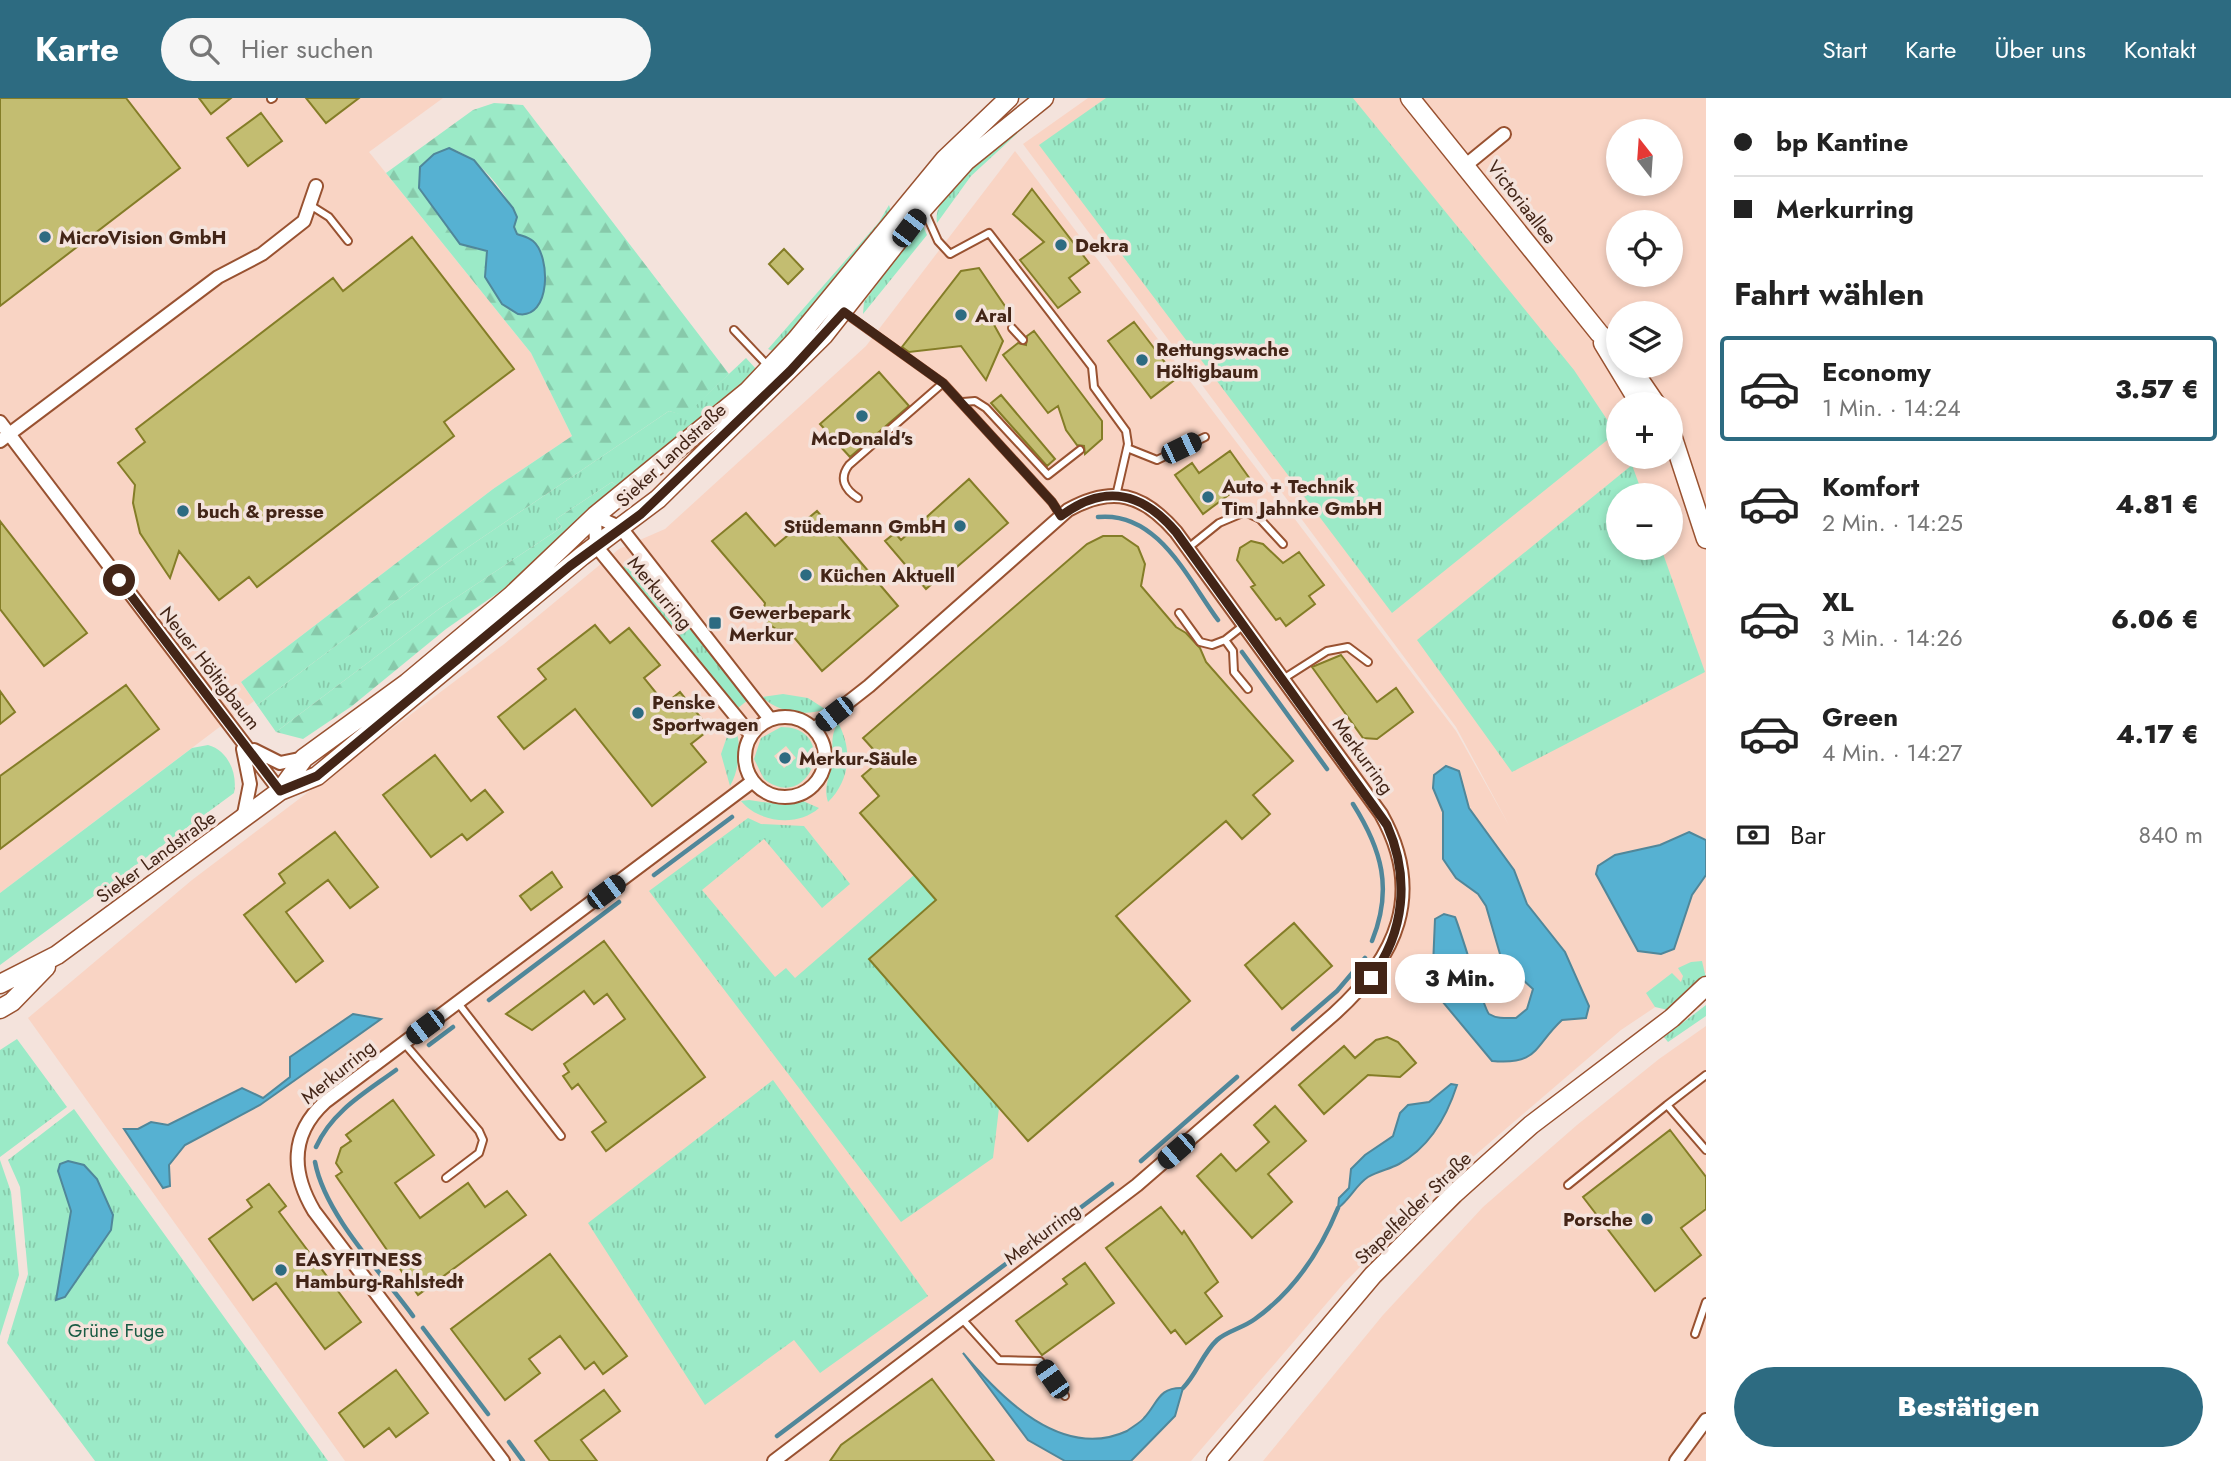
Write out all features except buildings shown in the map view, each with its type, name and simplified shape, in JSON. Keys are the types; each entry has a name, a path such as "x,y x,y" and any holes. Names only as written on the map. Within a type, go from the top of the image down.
{"main road":[{"name":"Sieker Landstraße","path":"280,791 304,758 407,683 511,596 595,516 720,416 771,369 959,144 1009,98"},
{"name":"Sieker Landstraße","path":"0,1009 12,1002 57,956 280,791 317,776 696,464 844,312 923,209 974,153 1044,98"},
{"name":"Victoriaallee","path":"1410,98 1606,340"},
{"name":"Victoriaallee","path":"1599,333 1633,392"},
{"path":"1678,469 1686,482"},
{"path":"1682,469 1706,539"},
{"name":"Sieker Landstraße","path":"0,984 57,956"},
{"name":"Stapelfelder Straße","path":"1216,1461 1373,1275 1454,1194 1531,1125 1672,1018 1706,986"},
{"name":"Stapelfelder Straße","path":"1672,1018 1706,999"}],"street":[{"path":"1466,165 1504,134"},
{"path":"5,438 218,277 262,254 304,221 316,186"},
{"name":"Neuer Höltigbaum","path":"0,422 5,438 280,791"},
{"path":"814,729 869,686 1061,516 1087,501 1116,496"},
{"name":"Merkurring","path":"774,1461 1137,1185 1352,998 1383,960 1401,910 1402,878 1397,848 1381,814 1188,548 1153,508 1131,498 1116,496"},
{"path":"595,516 596,546"},
{"name":"Merkurring","path":"595,516 621,528 770,719"},
{"name":"Merkurring","path":"596,546 751,734"},
{"path":"792,717 814,729 822,742 825,760 819,777 810,788 796,795 781,797 764,791 753,781 744,756 751,734 770,719 792,717"},
{"path":"240,739 266,759 279,763 304,758"},
{"path":"240,739 250,773 243,819"},
{"name":"Merkurring","path":"503,1461 314,1211 299,1180 298,1143 311,1117 325,1102 753,781"},
{"path":"1676,1461 1706,1420"}],"lane":[{"path":"310,205 329,217 348,241"},
{"path":"923,209 937,241 950,254 989,233 1092,367 1094,387 1126,431 1127,448 1116,496"},
{"path":"828,299 943,383 963,402 1061,516"},
{"path":"1012,328 1023,340"},
{"path":"734,330 771,369"},
{"path":"858,498 844,483 843,474 849,465 943,383"},
{"path":"963,402 975,401 986,408 1048,475 1080,450"},
{"path":"1127,448 1157,460 1205,437"},
{"path":"1188,548 1219,523 1245,512 1260,519 1283,544"},
{"path":"1179,612 1200,642 1212,645 1225,640 1244,625"},
{"path":"1225,640 1233,651 1234,672 1248,689"},
{"path":"1283,678 1336,648 1348,648 1368,662"},
{"path":"458,1003 561,1136"},
{"path":"404,1043 480,1131 483,1140 479,1153 446,1178"},
{"path":"1568,1185 1706,1075"},
{"path":"1667,1105 1706,1150"},
{"path":"1695,1334 1706,1302"},
{"path":"962,1319 999,1360 1040,1361 1065,1396"}],"shaded area":[{"path":"0,98 443,98 369,152 531,353 572,436 493,489 241,682 254,701 0,893"},
{"path":"1088,98 1706,98 1706,973 1621,1030 1452,1175 1345,1282 1191,1461 345,1461 28,1018 192,880 504,644 619,549 665,529 866,346 1015,151 1456,731 1510,827 1456,727 1023,144"},
{"path":"1706,1026 1706,1461 1263,1461 1383,1315 1483,1207 1577,1125 1659,1059"}],"green space":[{"path":"1106,98 1353,98 1574,370 1606,418 1606,441 1392,613 1039,145"},
{"path":"494,103 523,105 729,374 685,416 669,411 458,554 257,705 241,682 493,489 572,436 531,353 386,173 473,110","holes":["449,148 480,166 505,196 517,217 514,227 517,234 534,242 543,293 535,310 518,314 502,303 485,277 487,251 460,244 419,188 429,158"]},
{"path":"1019,125 1022,129 971,176 937,223 938,210 954,183"},
{"path":"889,205 891,211 775,352 768,349 879,222"},
{"path":"922,223 927,235 863,314 864,302"},
{"path":"746,358 757,370 708,415 618,487 612,482 556,519 562,527 439,609 276,732 257,705 458,554 669,411 685,415"},
{"path":"1627,469 1633,469 1639,483 1610,483"},
{"path":"612,482 618,487 512,583 446,629 352,706 303,739 276,732 439,609 562,527 556,519"},
{"path":"1606,486 1606,560 1665,560 1705,672 1512,772 1417,640"},
{"path":"633,559 748,700 738,708 622,568"},
{"path":"783,694 808,698 825,709 810,713 792,712 762,697"},
{"path":"732,722 738,737 739,754 730,786 721,754"},
{"path":"838,723 846,743 847,764 841,784 828,802 827,787 833,738"},
{"path":"781,727 799,731 810,740 814,753 812,767 805,778 794,786 780,787 764,779 754,759 761,738","holes":["786,746 796,758 784,768 774,756"]},
{"path":"208,745 221,752 230,764 234,793 0,965 0,893 192,748"},
{"path":"741,801 784,805 803,801 819,808 800,818 779,820 758,814"},
{"path":"748,818 761,824 804,826 850,884 822,908 764,839 702,890 775,977 786,968 795,978 914,875 936,900 869,959 999,1108 993,1158 901,1222 649,891"},
{"path":"1702,961 1706,978 1668,1010 1655,1007 1646,993 1672,973 1681,982 1683,976 1678,968 1691,962"},
{"path":"1706,1005 1706,1016 1668,1042 1664,1037"},
{"path":"17,1039 67,1107 0,1157 0,1050"},
{"path":"773,1080 928,1296 820,1373 794,1340 705,1405 588,1223"},
{"name":"Grüne Fuge","path":"74,1109 328,1461 95,1461 7,1343 28,1274 20,1187 8,1160"},
{"path":"0,1160 11,1192 19,1275 0,1336"}],"water":[{"path":"449,148 474,160 513,208 517,217 514,227 517,234 533,241 539,249 545,272 545,285 537,307 529,313 518,314 502,304 485,277 487,251 460,244 419,188 420,167 434,154"},
{"path":"1446,766 1459,771 1469,808 1514,870 1527,904 1565,952 1589,1006 1586,1018 1562,1020 1534,1052 1519,1060 1492,1061 1432,989 1435,919 1444,914 1455,917 1489,1014 1516,1018 1527,1009 1533,989 1502,961 1486,906 1478,894 1456,878 1443,859 1443,812 1433,788 1434,775"},
{"path":"1689,832 1706,840 1706,875 1692,895 1674,949 1661,954 1638,951 1596,874 1598,866 1615,855 1660,845"},
{"path":"353,1014 381,1019 260,1105 185,1145 169,1165 170,1186 163,1188 124,1129 138,1129 151,1122 168,1125 242,1088 263,1098 290,1077 290,1057"},
{"path":"1451,1084 1457,1085 1453,1097 1436,1130 1420,1149 1399,1164 1368,1177 1338,1208 1339,1198 1349,1188 1351,1169 1365,1155 1393,1136 1400,1113 1408,1105 1429,1102"},
{"path":"68,1161 84,1165 97,1179 113,1215 111,1230 65,1297 56,1300 71,1211 58,1171 60,1164"},
{"path":"963,1353 1014,1405 1035,1420 1079,1438 1103,1438 1127,1431 1142,1420 1163,1393 1183,1388 1175,1416 1131,1461 1065,1461 1028,1440"}],"waterway":[{"path":"1098,517 1119,518 1138,525 1154,536 1182,567 1218,620"},
{"path":"1242,652 1327,769"},
{"path":"1353,804 1371,838 1381,870 1382,904 1372,941"},
{"path":"654,875 732,817"},
{"path":"489,1000 619,902"},
{"path":"1293,1029 1337,991 1365,958"},
{"path":"429,1045 453,1027"},
{"path":"316,1147 340,1113 396,1070"},
{"path":"1141,1161 1237,1077"},
{"path":"315,1162 321,1182 342,1222 413,1316"},
{"path":"777,1436 1112,1184"},
{"path":"1183,1388 1217,1340 1255,1319 1294,1283 1323,1240 1338,1208"},
{"path":"423,1328 488,1414"},
{"path":"509,1442 523,1461"}],"place":[{"name":"MicroVision GmbH","path":"45,237"},
{"name":"Dekra","path":"1061,245"},
{"name":"Aral","path":"961,315"},
{"name":"Rettungswache Höltigbaum","path":"1142,360"},
{"name":"McDonald's","path":"862,416"},
{"name":"Auto + Technik Tim Jahnke GmbH","path":"1208,497"},
{"name":"buch & presse","path":"183,511"},
{"name":"Stüdemann GmbH","path":"960,526"},
{"name":"Küchen Aktuell","path":"806,575"},
{"name":"Gewerbepark Merkur","path":"715,623"},
{"name":"Penske Sportwagen","path":"638,713"},
{"name":"Merkur-Säule","path":"785,758"},
{"name":"Porsche","path":"1647,1219"},
{"name":"EASYFITNESS Hamburg-Rahlstedt","path":"281,1270"}],"route":[{"path":"119,580 280,791 317,776 570,566 641,514 790,371 844,312 894,345 943,383 1052,502 1061,516 1097,497 1123,496 1153,508 1176,532 1387,825 1400,862 1401,910 1389,949 1371,978"}]}
